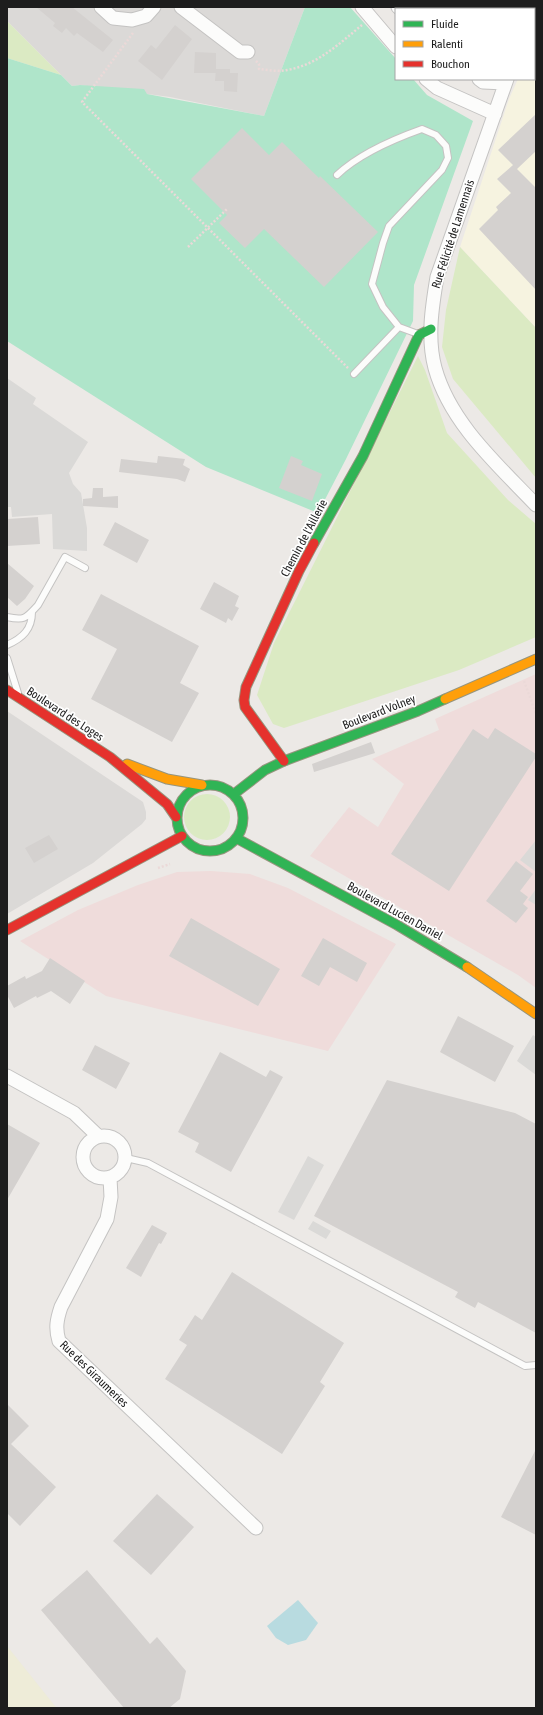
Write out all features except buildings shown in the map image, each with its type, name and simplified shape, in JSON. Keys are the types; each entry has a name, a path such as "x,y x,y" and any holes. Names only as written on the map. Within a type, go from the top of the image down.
{"main road":[{"name":"Chemin de l'Aillerie","path":"284,761 246,707 244,700 246,687 300,571 363,456 425,332"},
{"name":"Boulevard Volney","path":"234,794 265,770 284,761 418,711 519,667 536,658"},
{"name":"Boulevard des Loges","path":"7,690 110,757 167,804 176,816"},
{"name":"Boulevard des Loges","path":"110,757 167,779 202,785"},
{"path":"214,784 225,787 234,794 240,802 243,811 243,821 241,830 228,846 219,850 208,851 193,846 182,836 177,827 176,816 181,800 194,788 202,785 214,784"},
{"path":"7,930 182,836"},
{"name":"Boulevard Lucien Daniel","path":"236,838 404,929 455,960 536,1014"}],"street":[{"path":"101,7 114,18 132,20 150,11"},
{"path":"181,7 240,52 248,52"},
{"path":"362,7 395,46"},
{"path":"427,80 437,88 495,114"},
{"path":"480,80 483,82 506,81"},
{"name":"Rue Félicité de Lamennais","path":"506,81 437,277 432,308 425,332 441,386 455,412 474,438 536,504"},
{"path":"7,1076 74,1113 98,1136"},
{"path":"98,1136 112,1136 122,1145 126,1158 121,1170 110,1178 96,1177 86,1168 82,1155 87,1143 98,1136"},
{"name":"Rue des Giraumeries","path":"110,1178 111,1197 107,1219 61,1307 57,1320 56,1331 59,1341 256,1528"}],"lane":[{"path":"337,176 349,164 406,135 422,129 436,134 446,146 448,158 442,170 389,226 372,284 384,308 399,326 425,332"},
{"path":"354,374 399,326"},
{"path":"7,617 20,620 32,612 38,605 65,557 85,568"},
{"path":"7,645 20,639 26,633 32,621 32,612"},
{"path":"7,658 19,698"},
{"path":"126,1158 148,1163 525,1366 536,1365"}],"path":[{"path":"150,11 82,102 354,374"},
{"path":"248,52 259,64 259,69 286,70 307,64 332,50 367,21"},
{"path":"188,247 227,209"},
{"path":"519,667 536,714"}],"shaded area":[{"path":"7,7 305,7 264,116 170,97 80,85 72,86 7,21"},
{"path":"420,7 536,7 536,37 535,39 535,8"},
{"path":"535,44 536,328 460,247 509,99 518,80 535,80"},
{"path":"7,378 36,398 33,404 88,442 69,473 73,484 81,493 87,528 87,551 53,549 52,514 12,517 11,507 7,507"},
{"path":"536,674 536,988 518,975 310,856 349,807 378,827 404,784 372,759 439,730 435,719"},
{"path":"7,711 143,802 146,812 146,819 142,824 93,863 7,914"},
{"path":"536,840 536,872 520,860"},
{"path":"211,871 250,874 288,888 396,944 328,1051 106,996 20,941 78,910 138,885 177,872"},
{"path":"536,889 536,905 528,900"},
{"path":"533,1035 536,1037 536,1075 517,1061"},
{"path":"308,1156 324,1165 294,1220 278,1212"},
{"path":"313,1221 331,1231 326,1239 308,1229"},
{"path":"7,1646 55,1706 57,1708 7,1708"}],"green space":[{"path":"305,7 350,7 395,58 395,80 414,80 427,95 473,121 414,285 413,321 318,513 206,467 7,341 7,58 61,75 72,86 80,85 144,89 147,94 264,116"},
{"path":"7,21 61,75 7,58"},
{"path":"460,247 536,328 536,478 453,379 442,347 446,310"},
{"path":"418,356 425,370 447,433 508,500 536,524 536,637 459,670 284,728 273,724 257,695 274,643"},
{"path":"203,794 211,794 220,798 226,804 230,817 226,830 220,836 211,840 203,840 194,836 188,830 184,821 184,813 188,804 194,798"}],"water":[{"path":"298,1600 318,1623 306,1640 288,1645 276,1638 267,1626"}],"traffic: fast":[{"path":"314,543 363,456 419,335 431,329"},
{"path":"234,794 265,770 284,761 418,711 445,699"},
{"path":"203,785 217,785 229,790 238,799 243,811 243,818 241,831 234,842 217,851 203,851 191,846 182,837 177,825 177,811 182,799 191,790 203,785"},
{"path":"236,838 397,925 467,967"}],"traffic: slow":[{"path":"445,699 536,659"},
{"path":"127,764 167,779 202,785"},
{"path":"467,967 536,1014"}],"traffic: jam":[{"path":"284,761 245,707 244,700 246,687 299,571 314,543"},
{"path":"7,690 110,757 167,804 176,817"},
{"path":"7,930 182,836"}]}
